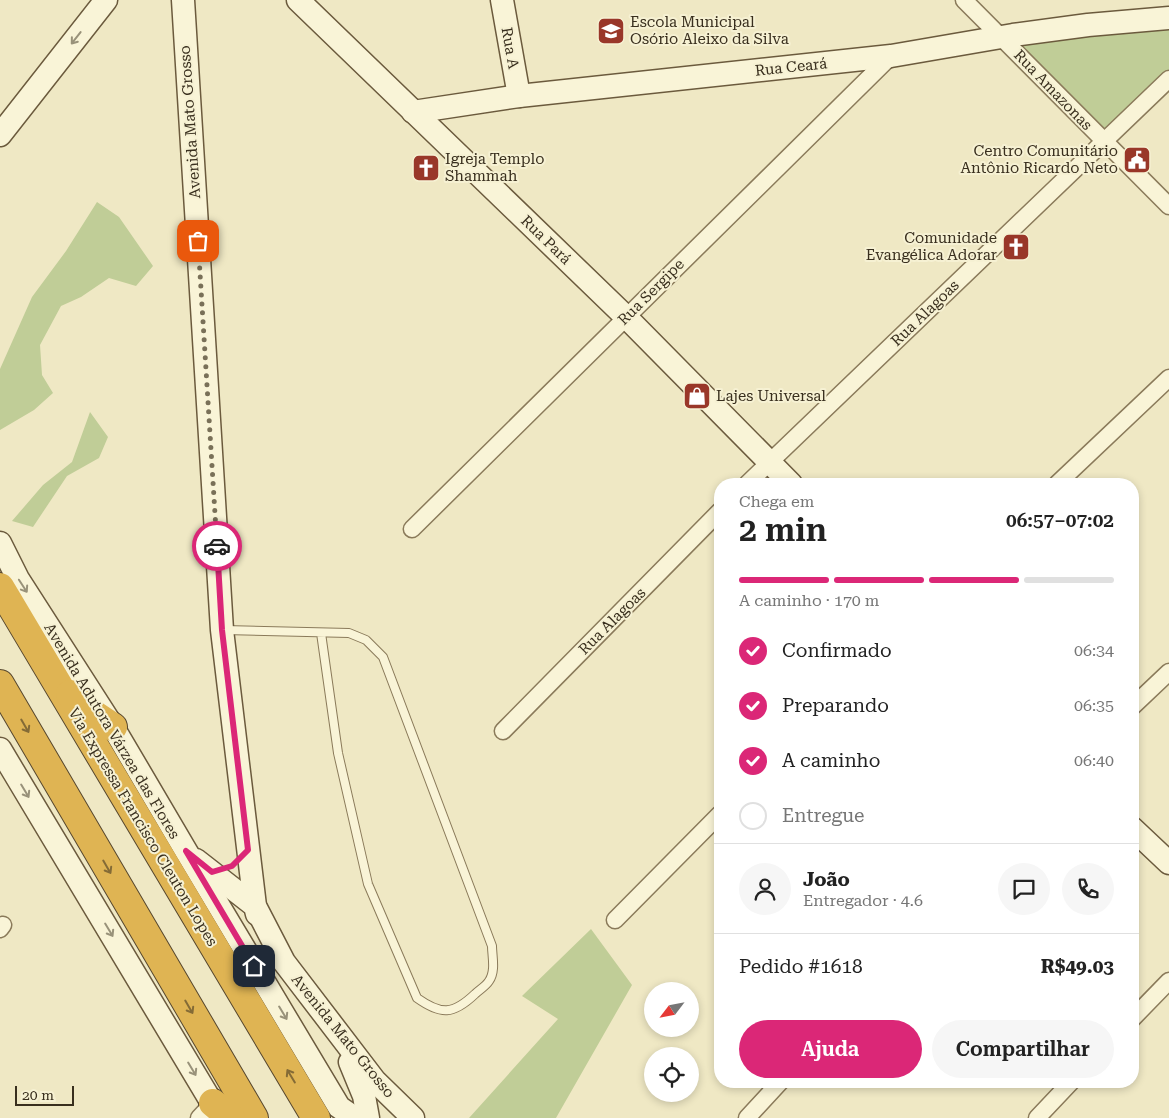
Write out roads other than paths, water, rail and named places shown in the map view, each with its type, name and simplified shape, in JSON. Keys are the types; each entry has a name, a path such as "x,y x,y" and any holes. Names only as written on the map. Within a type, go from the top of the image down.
{"highway":[{"name":"Via Expressa Francisco Cleuton Lopes","path":"0,587 316,1118"},
{"path":"56,682 89,711 113,727"},
{"path":"0,684 254,1118"}],"street":[{"path":"0,135 106,0"},
{"name":"Avenida Mato Grosso","path":"183,0 222,630 255,906 284,962 341,1039 375,1081 413,1118"},
{"name":"Rua Pará","path":"298,0 626,317 785,478"},
{"name":"Rua A","path":"502,0 519,96"},
{"name":"Rua Amazonas","path":"964,0 1169,206"},
{"name":"Rua Ceará","path":"413,112 519,96 891,56 1002,37 1088,25 1169,18"},
{"name":"Rua Sergipe","path":"412,529 891,56"},
{"name":"Rua Alagoas","path":"753,478 1169,79"},
{"path":"1063,478 1169,378"},
{"name":"Rua Alagoas","path":"503,731 714,517"},
{"name":"Avenida Adutora Várzea das Flores","path":"0,543 18,579 113,727 339,1107 355,1118"},
{"path":"1139,700 1169,672"},
{"path":"0,749 216,1114"},
{"path":"615,920 714,820"},
{"path":"1139,835 1169,863"},
{"path":"212,872 232,866 248,850"},
{"path":"186,851 255,906 266,958 264,982"},
{"path":"1139,1011 1169,981"},
{"path":"341,1039 364,1096 368,1118"},
{"path":"747,1118 774,1088"},
{"path":"1036,1118 1065,1088"}],"lane":[{"path":"222,630 349,633 366,640 383,658 492,946 493,966 490,980 465,1003 448,1011 431,1008 416,998 368,884 338,753 321,633"}],"place":[{"name":"Escola Municipal Osório Aleixo da Silva","path":"611,31"},
{"name":"Centro Comunitário Antônio Ricardo Neto","path":"1137,160"},
{"name":"Igreja Templo Shammah","path":"426,168"},
{"name":"Comunidade Evangélica Adorar","path":"1016,247"},
{"name":"Lajes Universal","path":"697,396"}]}
